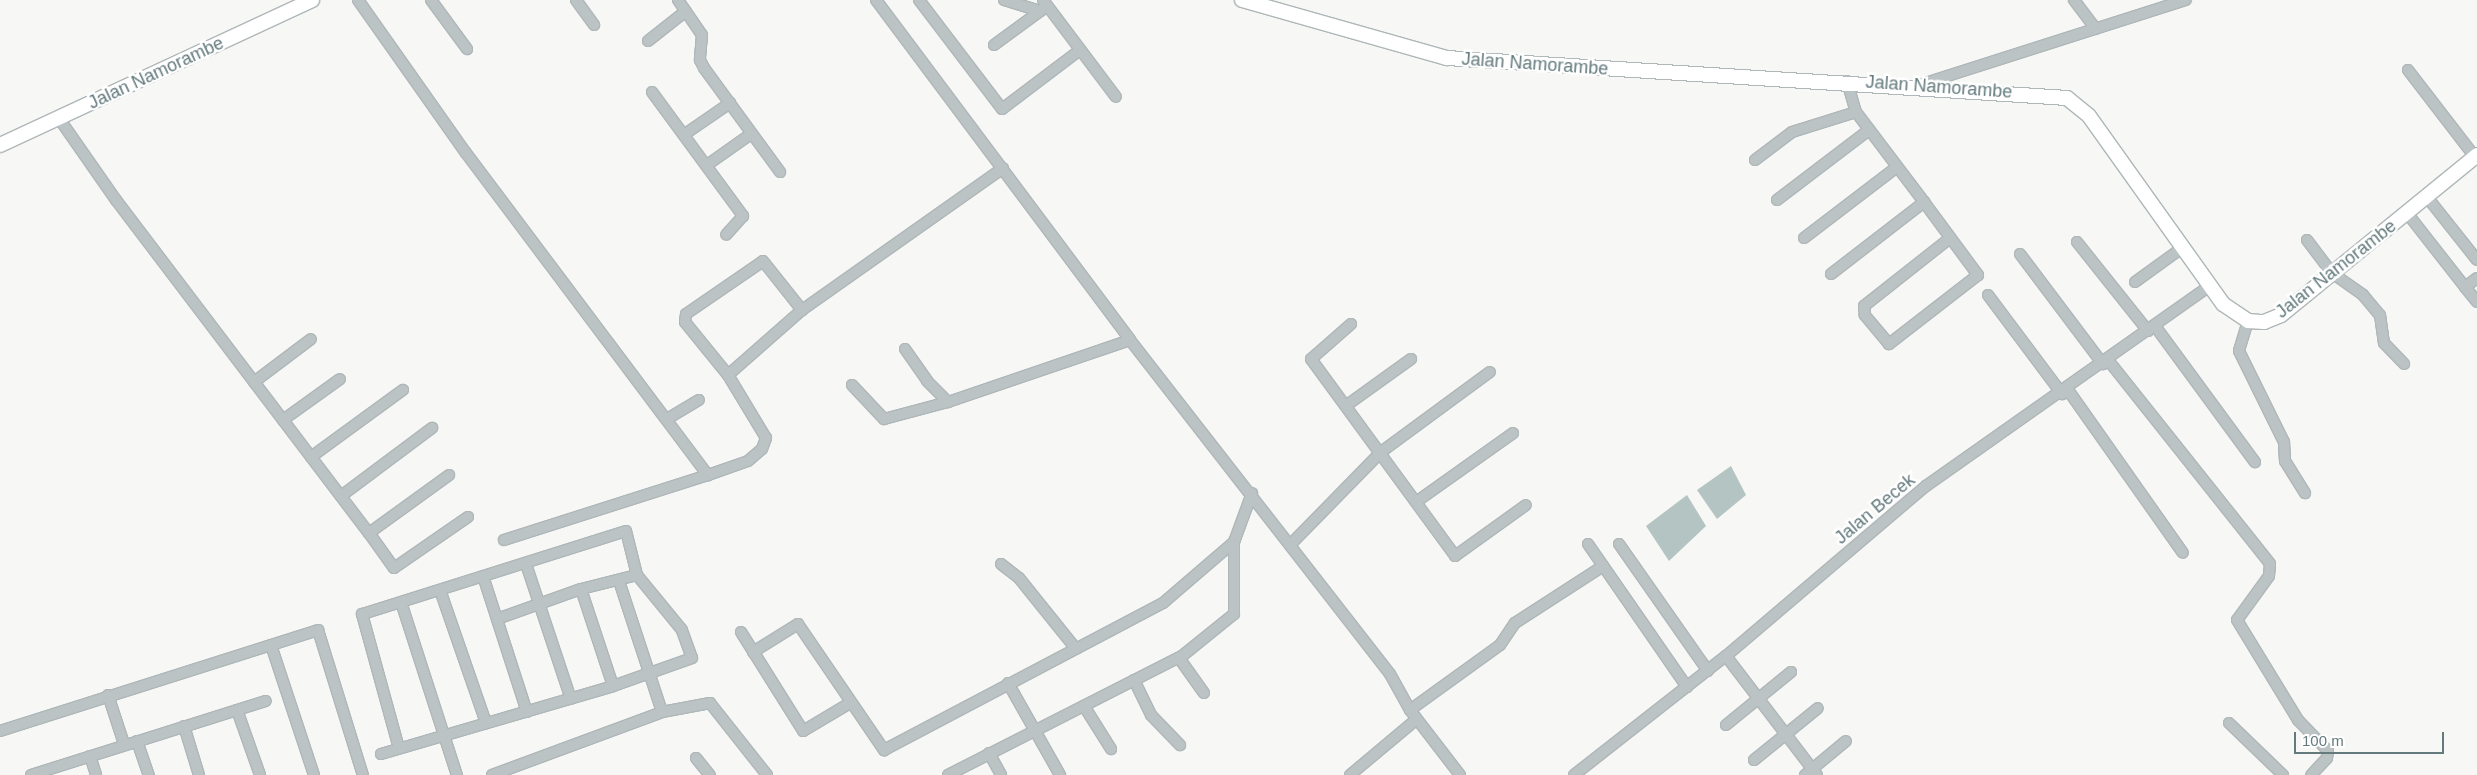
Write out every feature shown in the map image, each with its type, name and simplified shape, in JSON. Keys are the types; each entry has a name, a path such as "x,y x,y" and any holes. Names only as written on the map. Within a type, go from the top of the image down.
{"main road":[{"name":"Jalan Namorambe","path":"0,145 312,0"},
{"name":"Jalan Namorambe","path":"1242,0 1448,58 2056,95 2078,103 2210,286 2232,313 2248,321 2274,319 2476,156"}],"street":[{"path":"358,0 466,153 708,475"},
{"path":"431,0 467,49"},
{"path":"576,0 594,25"},
{"path":"678,0 704,40 700,60 751,134 780,172"},
{"path":"876,0 1130,340 1252,493 1390,674 1410,710 1460,775"},
{"path":"919,0 1002,109 1080,50"},
{"path":"1004,0 1043,6 1116,97"},
{"path":"2074,0 2096,29"},
{"path":"1916,86 2186,0"},
{"path":"994,45 1043,6"},
{"path":"648,41 686,11"},
{"path":"2408,70 2476,156"},
{"path":"1847,81 1856,112 1978,275 1889,344 1865,316 1864,306 1950,238"},
{"path":"652,92 685,134 743,216 726,235"},
{"path":"685,134 730,103"},
{"path":"1755,160 1792,132 1856,112"},
{"path":"58,117 394,568 468,517"},
{"path":"1777,200 1870,130"},
{"path":"707,165 751,134"},
{"path":"1804,238 1897,167"},
{"path":"728,375 802,310 1003,168"},
{"path":"2427,197 2477,260"},
{"path":"1832,274 1924,202"},
{"path":"2407,213 2477,302"},
{"path":"2307,240 2332,273 2367,299 2380,315 2388,351 2404,364"},
{"path":"2077,242 2151,329 2255,462"},
{"path":"2135,282 2182,248"},
{"path":"2020,254 2270,564 2269,576 2237,620 2298,720 2328,751 2327,758 2311,775"},
{"path":"504,540 748,461 765,444 764,432 728,375 686,322 688,311 763,261 802,310"},
{"path":"2465,287 2477,278"},
{"name":"Jalan Becek","path":"1574,775 1726,656 1926,486 2065,392 2210,286"},
{"path":"1988,295 2065,392 2183,553"},
{"path":"2248,321 2239,351 2284,442 2285,461 2305,494"},
{"path":"1351,324 1310,357 1458,557 1526,504"},
{"path":"254,382 311,340"},
{"path":"852,385 881,419 948,402 1130,340"},
{"path":"905,349 927,381 948,402"},
{"path":"1347,405 1411,359"},
{"path":"1291,544 1381,452 1490,372"},
{"path":"283,420 340,379"},
{"path":"311,457 403,390"},
{"path":"666,419 699,400"},
{"path":"341,496 432,428"},
{"path":"1416,502 1513,433"},
{"path":"369,533 449,475"},
{"path":"948,775 1179,658 1236,610 1234,542 1252,493"},
{"path":"381,754 613,686 652,673 693,654 682,630 638,575 626,531 526,564 367,611 361,618 398,748"},
{"path":"753,652 798,624 850,703 884,750 1163,603 1234,542"},
{"path":"1588,544 1687,687"},
{"path":"1619,544 1708,670"},
{"path":"526,564 536,606 571,699"},
{"path":"1001,564 1019,578 1076,648"},
{"path":"1410,710 1493,650 1515,624 1603,566"},
{"path":"497,619 581,589 638,575"},
{"path":"483,576 527,712"},
{"path":"619,581 652,673 662,712"},
{"path":"581,589 613,686"},
{"path":"440,590 486,723"},
{"path":"401,602 446,735 457,775"},
{"path":"0,731 108,695 320,632 363,775"},
{"path":"740,632 803,731 850,703"},
{"path":"271,645 314,775"},
{"path":"1726,656 1786,734 1812,773 1846,741"},
{"path":"1179,658 1204,693"},
{"path":"1726,725 1791,672"},
{"path":"1134,680 1151,715 1180,745"},
{"path":"1008,683 1060,775"},
{"path":"108,695 124,744"},
{"path":"31,775 124,744 266,701"},
{"path":"492,775 662,712 716,705 768,775"},
{"path":"1084,706 1111,749"},
{"path":"1754,760 1818,708"},
{"path":"237,710 260,775"},
{"path":"1350,775 1417,719"},
{"path":"2229,723 2283,775"},
{"path":"184,726 199,775"},
{"path":"137,740 148,775"},
{"path":"989,753 1001,775"},
{"path":"90,756 96,775"},
{"path":"696,758 710,775"}],"shaded area":[{"path":"1731,466 1746,495 1717,519 1697,490"},
{"path":"1687,495 1706,526 1669,561 1646,526"}]}
